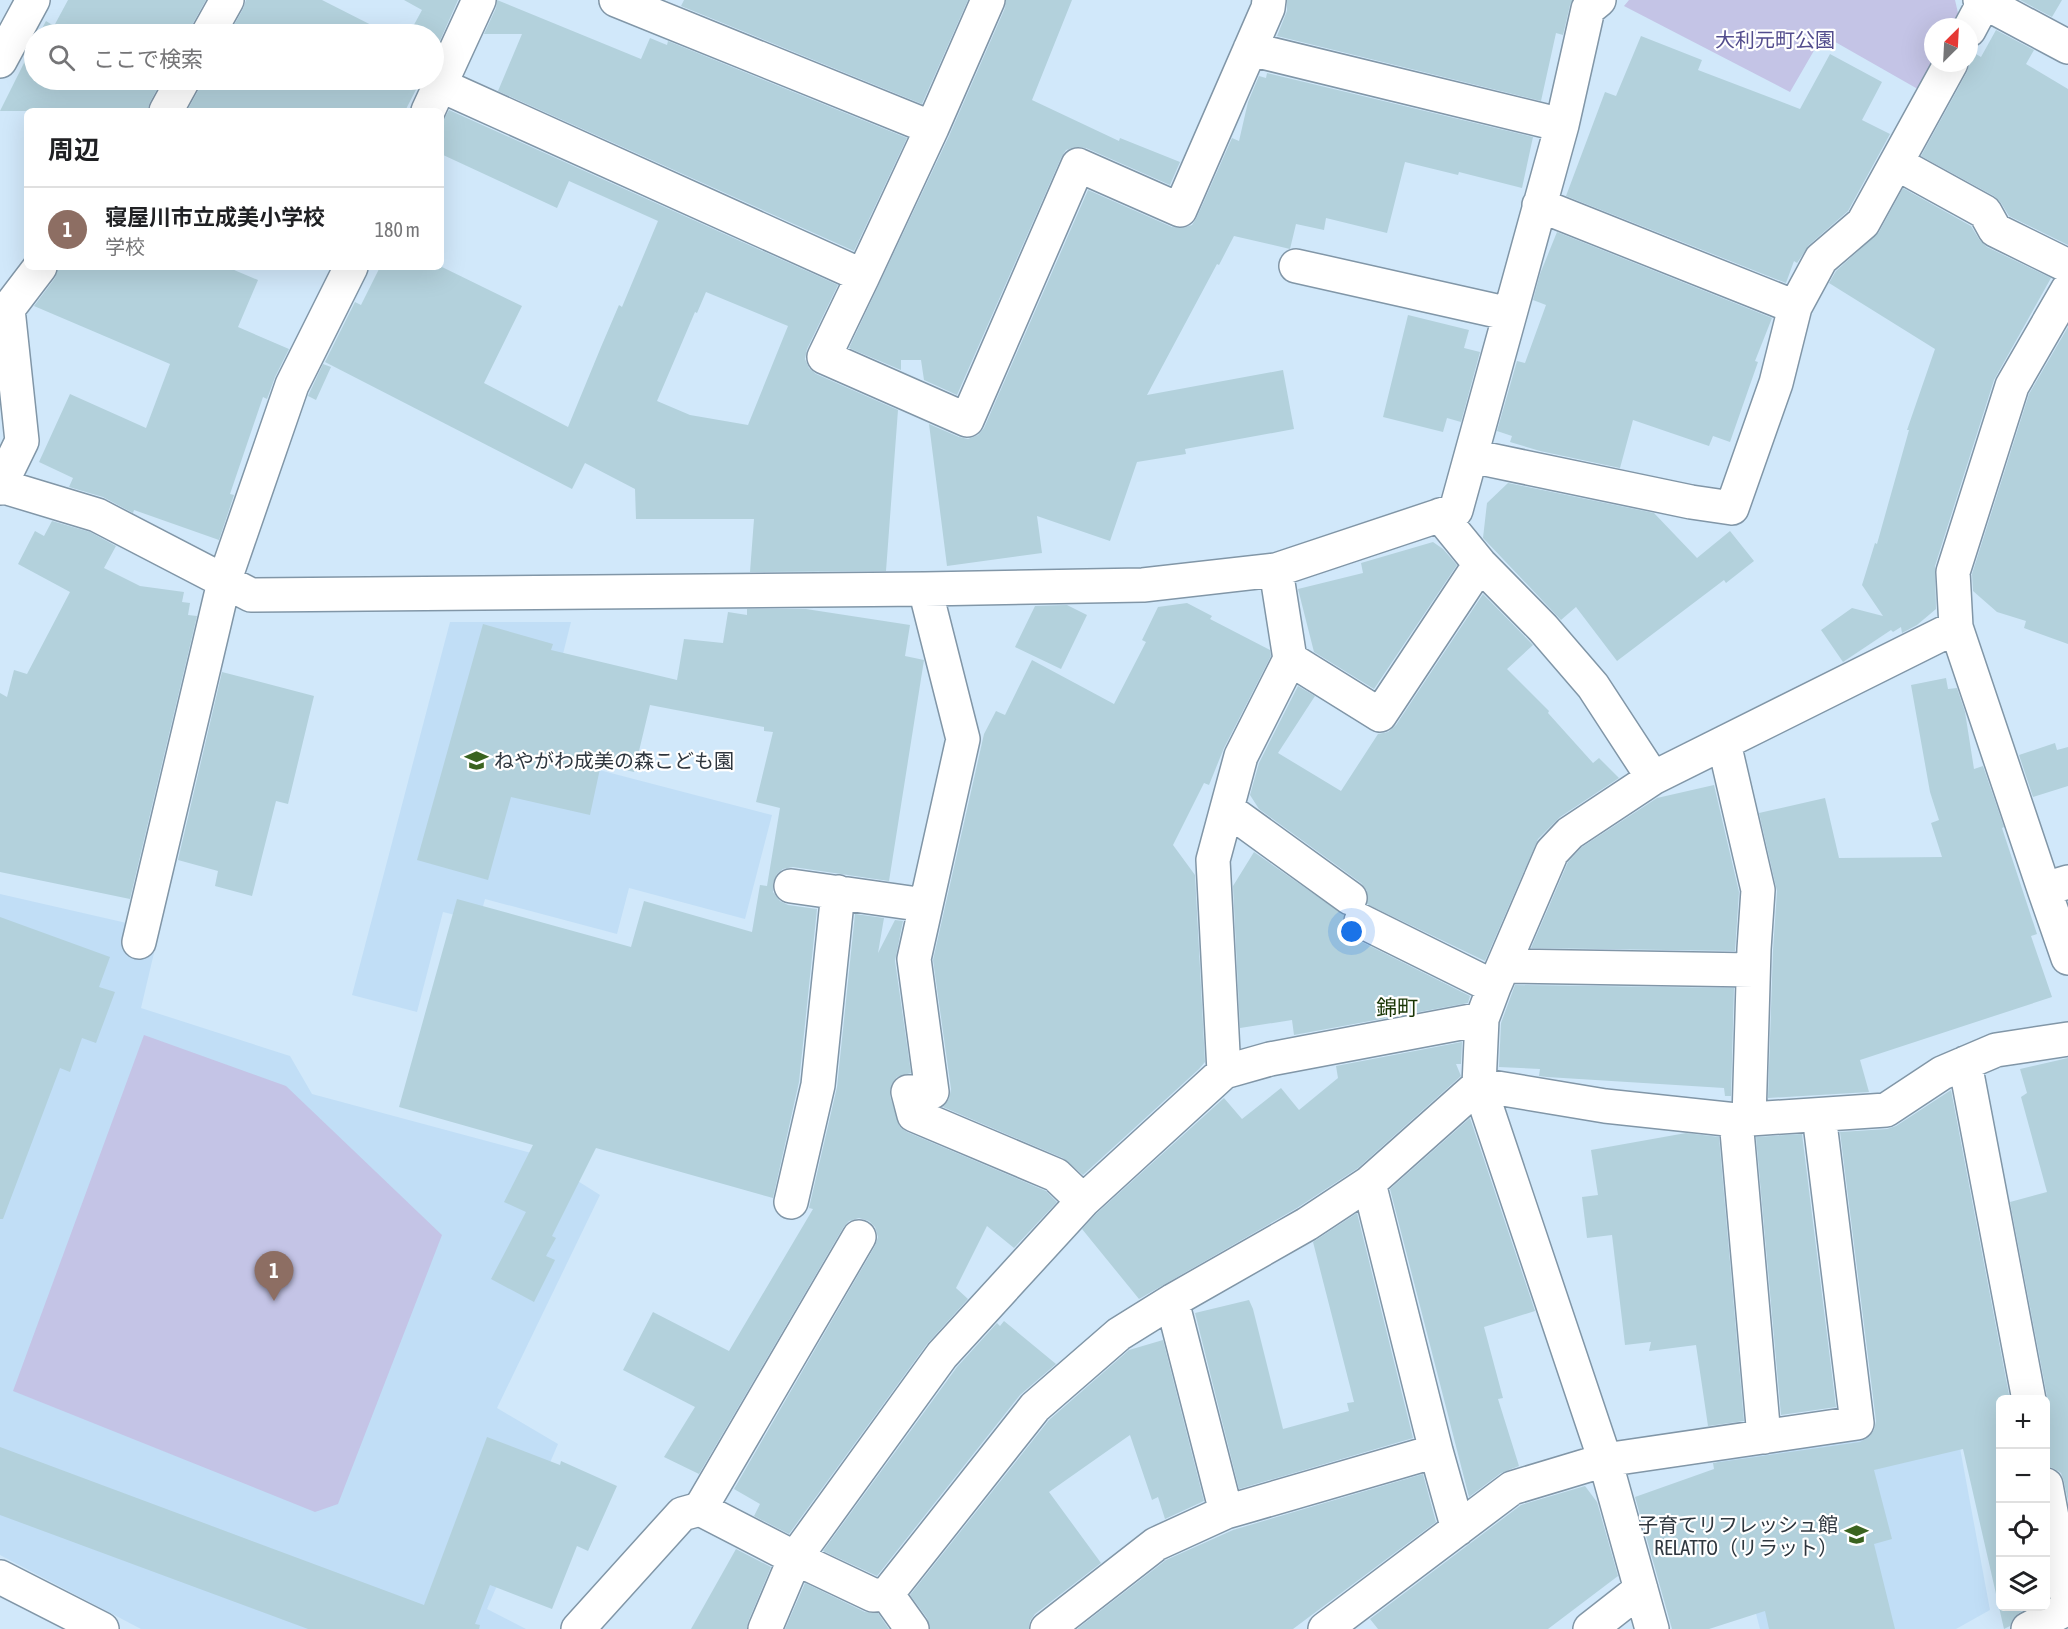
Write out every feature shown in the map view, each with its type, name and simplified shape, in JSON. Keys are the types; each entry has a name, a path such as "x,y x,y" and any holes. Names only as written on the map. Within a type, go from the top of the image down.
{"street":[{"path":"0,61 33,0"},
{"path":"214,24 227,0"},
{"path":"444,76 479,0"},
{"path":"616,0 932,128"},
{"path":"988,0 932,128 824,357 967,420 1078,165 1180,210 1268,8 1269,0"},
{"path":"37,270 4,309 22,441 0,486 97,515 251,595 1143,585 1276,570 1456,510 1562,125 1588,9 1599,0"},
{"path":"1979,8 2068,47"},
{"path":"1250,49 1562,125"},
{"path":"1471,456 1691,502 1732,508 1776,383 1794,307 1821,259 1863,223 1946,72"},
{"path":"168,108 178,90"},
{"path":"434,98 863,276"},
{"path":"1896,163 1984,212 1995,230 2068,266"},
{"path":"1539,205 1794,307"},
{"path":"1296,266 1509,314"},
{"path":"139,942 224,582 292,385 340,271"},
{"path":"2068,289 2012,386 1953,572 1956,627 2056,885 2068,958"},
{"path":"1440,515 1480,564 1543,628 1593,686 1653,778"},
{"path":"1290,659 1380,715 1480,564"},
{"path":"1224,1072 1213,860 1241,756 1290,659 1276,570"},
{"path":"925,589 963,738 914,958 932,1092 908,1092 914,1115 1056,1175 1083,1201"},
{"path":"1652,1629 1605,1460 1479,1084 1482,1019 1552,852 1570,833 1653,778 1956,627"},
{"path":"1724,742 1758,890 1742,1120 1764,1437"},
{"path":"1227,809 1356,909 1499,977 1753,970"},
{"path":"791,886 925,904"},
{"path":"791,1202 818,1085 838,892"},
{"path":"765,1629 795,1558 942,1355 1083,1201 1224,1072 1270,1059 1482,1019"},
{"path":"1479,1084 1605,1106 1742,1120 1886,1110 1942,1073 1996,1050 2068,1039"},
{"path":"1965,1064 2028,1395"},
{"path":"578,1629 682,1514 700,1509 873,1595 887,1594 1035,1407 1119,1334 1307,1224 1369,1183 1479,1084"},
{"path":"1325,1629 1512,1488 1605,1460 1857,1423 1819,1115"},
{"path":"1369,1183 1436,1451 1458,1529"},
{"path":"700,1509 859,1237"},
{"path":"1172,1301 1226,1512"},
{"path":"1047,1629 1156,1544 1226,1512 1436,1451"},
{"path":"2049,1503 2068,1603"},
{"path":"0,1577 102,1629"},
{"path":"1590,1629 1641,1589"},
{"path":"887,1594 912,1629"},
{"path":"2028,1629 2068,1608"}],"shaded area":[{"path":"450,622 571,622 538,754 772,815 745,919 629,888 617,934 485,899 479,921 443,912 417,1012 352,995"},
{"path":"0,894 131,924 124,943 154,953 141,1008 290,1056 312,1094 535,1154 600,1195 497,1408 558,1444 487,1609 526,1629 141,1629 0,1555"},
{"name":"子育てリフレッシュ館 RELATTO（リラット）","path":"1955,1421 1990,1610 1956,1629 1760,1629 1716,1460"}],"green space":[{"name":"大利元町公園","path":"1629,0 1955,0 1959,18 1924,18 1924,72 1930,72 1923,92 1823,35 1790,92 1624,6"},
{"path":"144,1035 286,1086 442,1235 338,1504 315,1512 13,1391"}],"building":[{"path":"68,0 206,0 193,24 55,24"},
{"path":"246,0 322,0 369,24 235,24"},
{"path":"404,0 458,0 444,32 444,24 414,24 422,10"},
{"path":"497,0 641,59 650,38 667,45 668,41 907,138 854,251 498,91 522,34 484,34 496,8"},
{"path":"684,0 968,0 922,104 681,6"},
{"path":"1006,0 1072,0 1032,100 1119,141 1120,138 1180,162 1170,185 1086,148 1075,147 1066,150 957,395 924,380 921,360 901,360 901,370 849,348 949,136 1005,8"},
{"path":"1287,0 1573,0 1563,35 1556,33 1541,101 1277,36 1287,11"},
{"path":"2020,0 2062,0 2052,17"},
{"path":"1996,30 2034,50 2026,64 2068,89 2068,245 2009,216 1994,196 1921,156 1967,72 1978,72 1978,55 1981,57"},
{"path":"1641,36 1702,60 1698,70 1800,109 1830,54 1882,82 1862,120 1890,134 1848,211 1809,245 1797,263 1794,261 1786,283 1566,196 1605,92 1616,96"},
{"path":"24,63 24,90 157,90 148,108 24,108 24,111 0,111"},
{"path":"1267,73 1533,137 1522,188 1459,172 1458,175 1405,162 1387,233 1326,218 1324,230 1296,224 1290,249 1234,236 1147,395 1283,370 1294,429 1185,449 1186,454 1137,462 1110,541 1037,516 1042,553 947,566 929,424 968,439 978,435 984,428 1088,190 1172,227 1183,228 1192,225 1232,138 1239,141 1248,102 1259,76 1266,78"},
{"path":"198,90 416,90 407,108 189,108"},
{"path":"449,110 838,285 807,349 805,359 809,368 816,374 898,410 886,571 750,572 754,519 636,519 635,489 585,463 572,489 325,362 355,302 361,305 378,270 444,270 444,268 522,306 484,383 568,427 619,305 622,307 658,221 569,181 557,208 444,155 444,119","holes":["706,292 788,326 748,425 690,415 657,401 695,312 697,313"]},
{"path":"1903,188 1971,226 1987,247 2051,278 1994,380 1935,566 1936,609 1917,625 1902,633 1901,627 1893,632 1891,630 1843,662 1821,630 1852,608 1883,616 1862,585 1875,543 1877,544 1909,430 1907,430 1935,349 1829,283 1836,271 1879,232"},
{"path":"1557,232 1772,318 1755,361 1758,362 1730,442 1713,436 1709,446 1633,420 1620,468 1540,451 1510,442 1512,436 1497,431 1517,361 1525,363 1546,305 1533,300 1540,274"},
{"path":"57,270 234,270 258,280 238,327 289,349 267,399 263,397 230,494 234,495 219,540 134,510 133,513 103,497 69,487 73,478 39,462 70,394 146,428 170,364 34,306 55,278"},
{"path":"1408,315 1469,330 1464,348 1480,352 1461,422 1447,418 1443,432 1383,417"},
{"path":"2068,327 2068,644 2024,628 2026,621 1997,612 1973,591 1972,574 2029,394"},
{"path":"323,364 331,367 316,400 308,396"},
{"path":"1508,483 1654,513 1697,558 1730,531 1754,561 1726,583 1724,580 1617,661 1576,607 1561,620 1483,538 1487,503"},
{"path":"52,521 90,532 116,546 104,568 140,586 184,592 182,602 190,603 188,615 197,616 130,899 0,872 0,693 7,697 14,670 27,674 70,592 18,564 35,531 44,536"},
{"path":"1433,542 1443,549 1457,565 1374,689 1314,652 1298,589 1363,573 1361,563"},
{"path":"1483,594 1533,645 1507,669 1549,711 1548,713 1593,763 1599,758 1619,778 1560,817 1538,839 1485,961 1367,904 1367,891 1361,883 1259,809 1250,795 1259,763 1298,686 1315,696 1278,753 1341,791 1378,734 1388,732 1396,725"},
{"path":"1187,603 1212,616 1210,619 1270,650 1271,656 1224,748 1209,785 1204,783 1173,845 1195,875 1205,1062 1083,1175 1063,1158 943,1107 949,1099 951,1089 933,960 984,734 996,711 1005,715 1032,660 1114,704 1146,642 1142,640 1158,607"},
{"path":"1067,605 1087,615 1061,669 1015,647 1035,606"},
{"path":"747,609 806,609 910,625 905,656 924,660 889,881 793,867 783,869 777,874 773,883 773,892 780,901 788,905 817,909 799,1082 773,1198 596,1148 552,1236 556,1238 546,1256 555,1260 534,1302 491,1279 526,1212 504,1202 533,1145 399,1107 457,899 631,947 644,901 752,932 760,885 767,886 780,808 756,802 773,732 764,731 764,727 650,705 634,772 601,764 590,815 511,797 488,880 417,860 483,624 553,644 551,650 677,680 684,639 723,643 728,612 747,615"},
{"path":"222,672 314,696 288,804 276,801 252,896 215,886 218,871 178,860"},
{"path":"1946,678 1948,689 1957,688 1965,712 1974,769 1983,766 2004,827 2002,828 2037,934 2031,936 2052,997 1860,1060 1869,1092 1768,1098 1777,891 1759,813 1825,798 1839,858 1942,857 1931,823 1939,820 1930,792 1911,685"},
{"path":"2055,743 2057,750 2068,747 2068,786 2033,797 2019,755"},
{"path":"1714,785 1739,892 1735,951 1531,948 1568,862 1582,847 1657,798"},
{"path":"1254,852 1344,915 1342,923 1345,931 1352,937 1470,996 1468,1003 1294,1035 1292,1020 1240,1028 1233,886"},
{"path":"855,914 884,918 878,953 895,920 903,921 895,961 911,1073 897,1077 891,1085 890,1096 900,1127 1046,1191 1057,1202 1014,1248 987,1226 956,1288 968,1299 927,1344 789,1534 754,1516 760,1504 734,1489 875,1246 878,1237 875,1227 869,1221 859,1218 849,1221 843,1228 699,1474 664,1457 695,1407 623,1370 653,1312 729,1351 813,1209 809,1208 837,1087"},
{"path":"0,917 110,957 99,987 115,992 96,1043 82,1038 70,1072 60,1068 3,1219 0,1219"},
{"path":"1515,985 1734,988 1731,1096 1725,1096 1724,1088 1547,1077 1539,1076 1540,1069 1499,1067 1501,1023"},
{"path":"1462,1042 1461,1064 1456,1064 1461,1076 1358,1168 1297,1208 1139,1299 1082,1229 1224,1098 1242,1119 1281,1088 1299,1110 1338,1078 1336,1066"},
{"path":"2068,1058 2068,1501 2061,1473 2050,1468 2050,1395 2047,1395 2010,1202 2047,1192 2021,1097 2027,1093 2020,1069"},
{"path":"1951,1090 2009,1395 1996,1395 1996,1594 1963,1449 1874,1470 1892,1539 1874,1544 1895,1629 1769,1629 1765,1611 1709,1629 1672,1629 1635,1497 1714,1469 1713,1463 1860,1442 1869,1437 1874,1430 1876,1421 1840,1132 1887,1129 1896,1126"},
{"path":"1470,1118 1535,1311 1484,1327 1503,1398 1498,1399 1519,1466 1501,1473 1469,1497 1390,1189"},
{"path":"1686,1133 1719,1137 1744,1421 1708,1426 1696,1345 1649,1351 1651,1342 1625,1345 1612,1235 1587,1238 1582,1197 1598,1195 1591,1150"},
{"path":"1802,1134 1836,1407 1781,1415 1756,1137"},
{"path":"1357,1213 1413,1438 1239,1489 1195,1313 1249,1300 1283,1429 1349,1411 1347,1403 1354,1402 1313,1242"},
{"path":"1004,1321 1056,1364 1020,1395 877,1576 823,1551 957,1367 997,1323 1000,1326"},
{"path":"1163,1340 1204,1501 1165,1519 1158,1497 1152,1500 1130,1435 1049,1492 1101,1563 1035,1614 1030,1621 1029,1629 930,1629 927,1618 910,1595 1049,1420 1129,1350"},
{"path":"487,1437 560,1465 561,1461 617,1486 588,1551 577,1546 552,1609 490,1585 475,1624 480,1625 479,1629 308,1629 0,1515 0,1447 424,1605"},
{"path":"1423,1474 1436,1522 1293,1629 1077,1629 1166,1560 1233,1530"},
{"path":"1585,1486 1597,1502 1618,1576 1548,1629 1378,1629 1370,1619 1521,1505"},
{"path":"736,1549 771,1567 747,1629 691,1629"},
{"path":"805,1583 865,1612 878,1613 889,1629 785,1629"},
{"path":"2000,1611 2022,1611 2013,1619 2010,1626 2004,1629"}],"place":[{"name":"ねやがわ成美の森こども園","path":"476,760"},
{"name":"寝屋川市立成美小学校","path":"274,1301"},
{"name":"子育てリフレッシュ館 RELATTO（リラット）","path":"1856,1535"}],"district":[{"name":"錦町","path":"1397,1007"}]}
